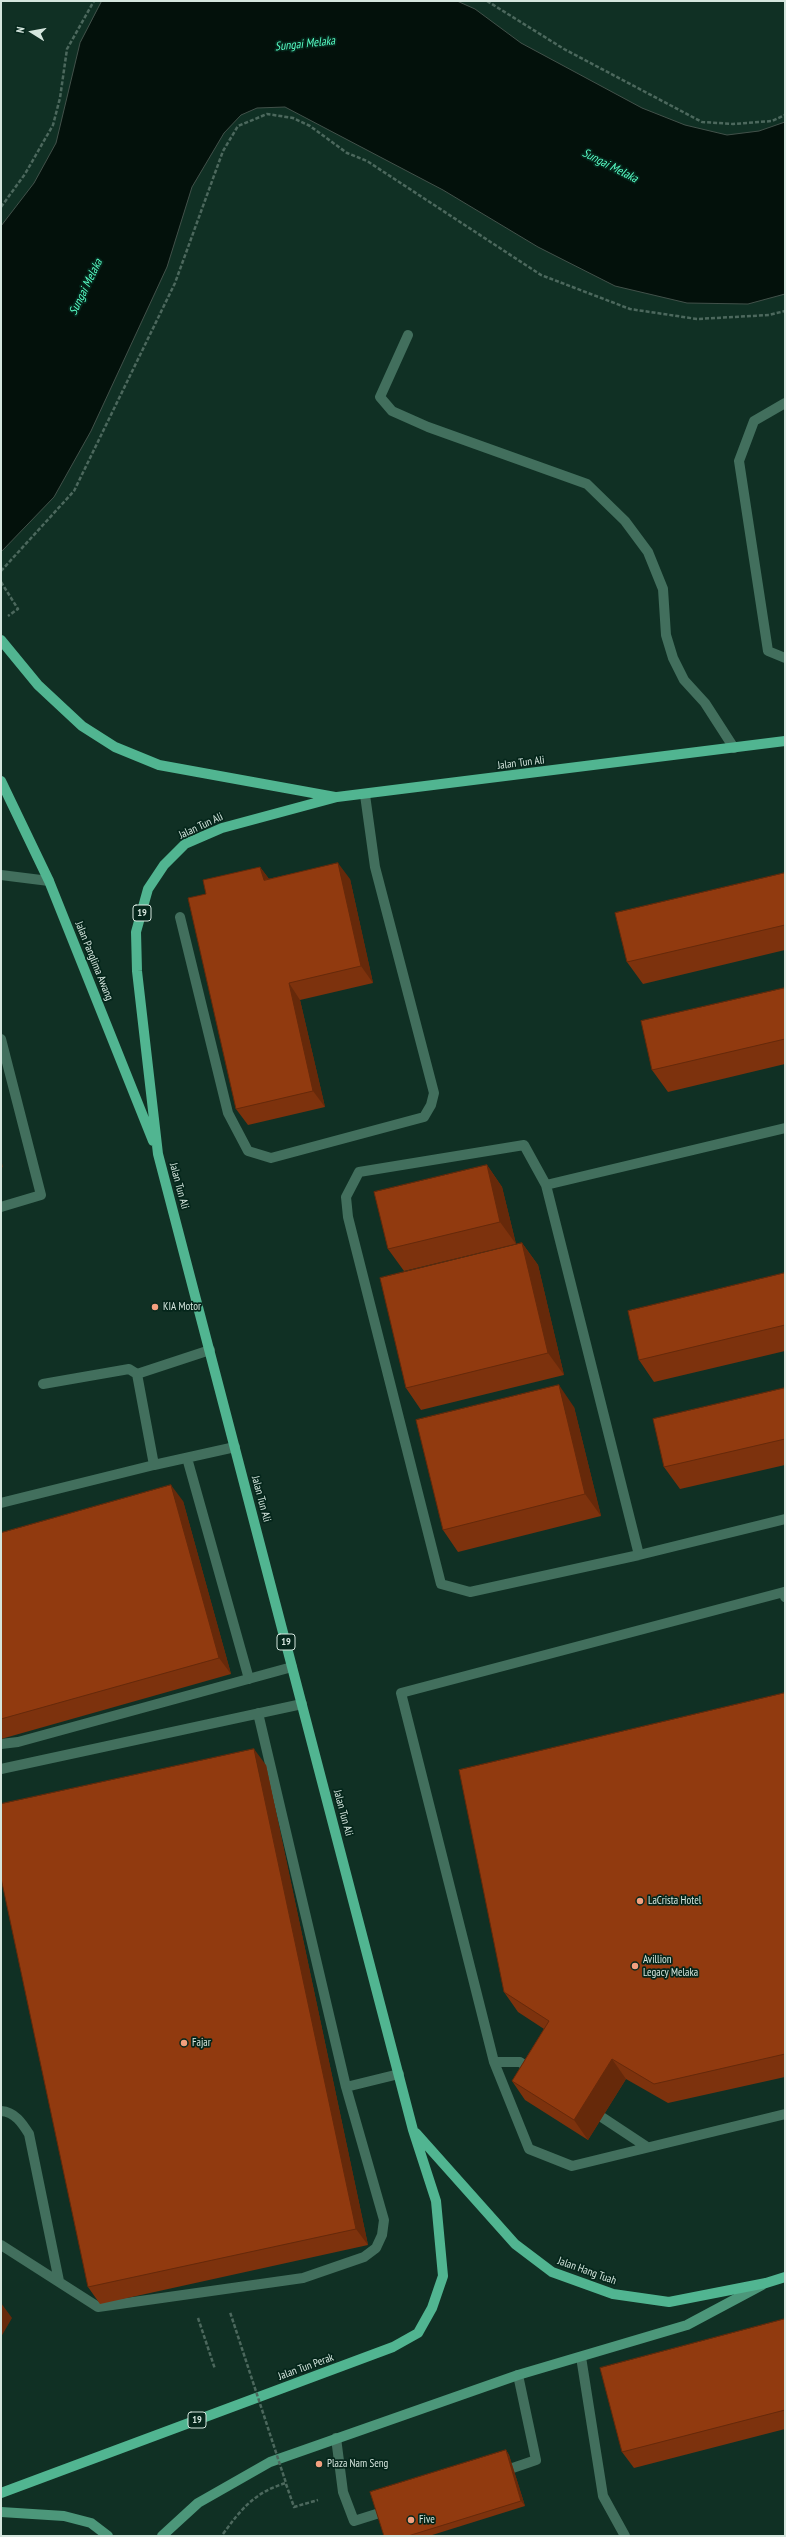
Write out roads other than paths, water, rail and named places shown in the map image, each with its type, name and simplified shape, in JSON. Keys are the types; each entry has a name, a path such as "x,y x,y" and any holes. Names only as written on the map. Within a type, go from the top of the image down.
{"main road":[{"path":"1,640 38,685 82,726 114,747 159,765 337,797"},
{"name":"Jalan Tun Ali","path":"413,2130 158,1154 137,971 136,932 148,889 164,865 185,844 222,828 337,797 365,795 785,741"},
{"name":"Jalan Panglima Awang","path":"1,781 49,881 158,1154"},
{"name":"Jalan Hang Tuah","path":"413,2130 515,2244 552,2272 613,2294 669,2302 766,2283 785,2277"},
{"name":"Jalan Tun Perak","path":"1,2493 393,2347 418,2333 432,2308 443,2276 436,2201 413,2130"}],"street":[{"path":"408,335 380,397 392,411 428,427 587,484 625,520 648,552 663,589 666,635 673,658 684,680 705,703 734,748"},
{"path":"785,403 754,421 739,461 768,651 785,658"},
{"path":"180,917 228,1113 248,1150 271,1158 424,1116 431,1105 434,1093 375,867 365,795"},
{"path":"1,875 49,881"},
{"path":"1,1039 41,1195 1,1207"},
{"path":"546,1184 785,1128"},
{"path":"639,1555 546,1184 524,1145 359,1172 346,1197 348,1217 441,1584 470,1592 639,1555 785,1519"},
{"path":"137,1374 210,1350"},
{"path":"43,1384 129,1369 137,1374 154,1465"},
{"path":"1,1503 154,1465 235,1447"},
{"path":"187,1458 249,1679"},
{"path":"785,1597 784,1592 401,1693 494,2062 529,2149 572,2166 785,2114"},
{"path":"1,1744 18,1742 292,1667"},
{"path":"1,1769 302,1704"},
{"path":"1,2245 59,2281 90,2304 98,2307 108,2307 303,2278 364,2257 376,2248 382,2235 384,2220 346,2087 258,1713"},
{"path":"494,2062 520,2062 539,2075"},
{"path":"346,2087 399,2074"},
{"path":"584,2105 647,2147"},
{"path":"1,2111 7,2111 21,2120 29,2134 59,2281"},
{"path":"162,2536 198,2503 270,2462 518,2375 686,2325 766,2283"},
{"path":"581,2357 603,2496 625,2536"},
{"path":"490,2475 536,2460 518,2375"},
{"path":"336,2438 343,2492 354,2521 400,2506"},
{"path":"1,2512 64,2516 90,2523 108,2536"}],"water":[{"name":"Sungai Melaka","path":"102,1 457,1 475,9 521,43 642,108 685,125 727,135 759,131 785,122 785,294 748,304 687,303 615,286 538,247 443,190 285,107 257,108 241,115 224,133 192,187 167,267 91,431 54,497 1,552 1,226 34,183 56,143 80,43"}],"place":[{"name":"KIA Motor","path":"155,1307"},
{"name":"LaCrista Hotel","path":"640,1901"},
{"name":"Avillion Legacy Melaka","path":"635,1966"},
{"name":"Fajar","path":"184,2043"},
{"name":"Plaza Nam Seng","path":"319,2464"},
{"name":"Five","path":"411,2520"}]}
